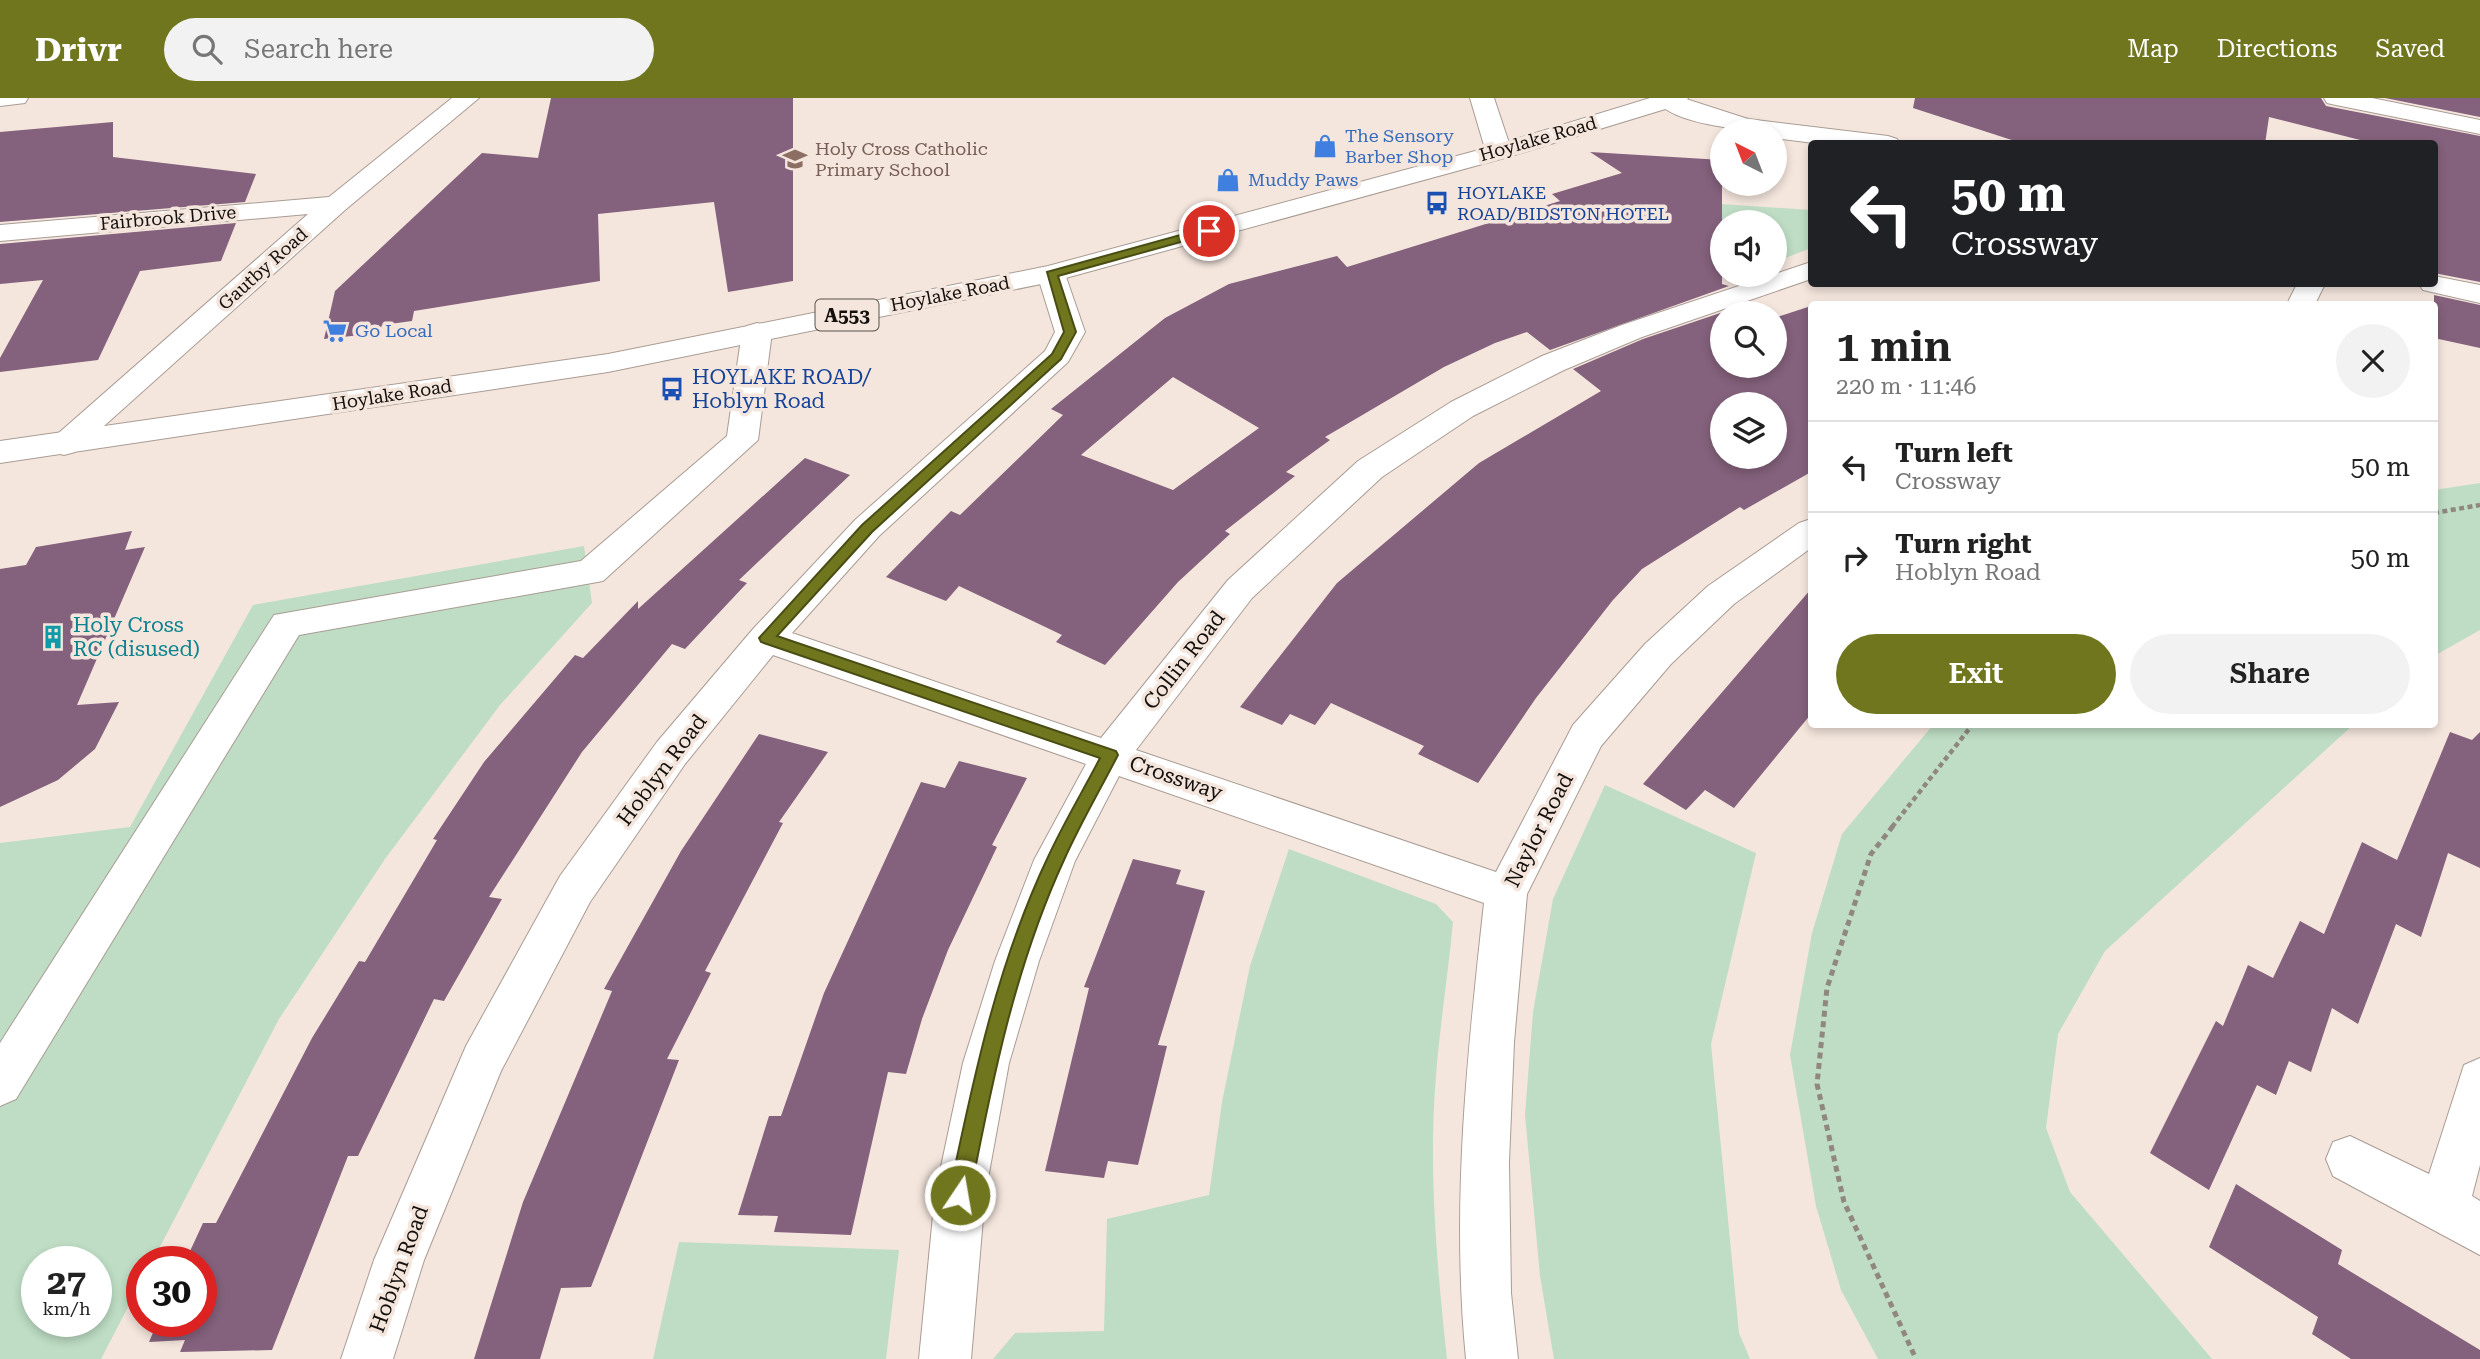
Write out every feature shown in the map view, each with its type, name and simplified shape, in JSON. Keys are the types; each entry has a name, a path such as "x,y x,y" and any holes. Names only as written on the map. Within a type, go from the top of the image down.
{"street":[{"path":"0,99 16,98"},
{"name":"Gautby Road","path":"64,445 336,204 467,98"},
{"path":"1482,98 1499,152"},
{"path":"2336,98 2480,127"},
{"path":"1673,99 1701,117 1731,124 1857,140"},
{"name":"Hoylake Road","path":"0,452 64,445 608,363 1051,274 1499,152 1673,99"},
{"name":"Fairbrook Drive","path":"0,233 336,204"},
{"name":"Collin Road","path":"945,1359 960,1195 986,1063 1017,961 1055,860 1110,755 1240,589 1370,469 1462,409 1553,363 1632,331 1808,271"},
{"name":"Hoblyn Road","path":"367,1359 399,1260 482,1061 575,889 671,753 766,638 867,528 1057,356 1070,332 1051,274"},
{"path":"2438,285 2480,294"},
{"path":"0,1084 287,624 591,572 741,440 757,332"},
{"name":"Naylor Road","path":"1492,1359 1485,1293 1485,1162 1491,1041 1506,893 1587,736 1658,654 1721,595 1808,532"},
{"name":"Crossway","path":"766,638 1506,893"},
{"path":"2350,1159 2462,1219 2480,1080"}],"path":[{"path":"2438,512 2480,505"},
{"path":"1916,1359 1844,1202 1817,1084 1827,988 1871,854 1970,728"}],"green space":[{"path":"1678,201 1808,210 1808,249 1787,257 1787,210 1710,210 1710,216"},
{"path":"2480,483 2480,630 2438,654 2438,489"},
{"path":"584,546 592,603 500,705 385,859 279,1019 160,1246 126,1246 126,1311 101,1359 0,1359 0,843 130,827 253,605"},
{"path":"1930,728 2350,728 2105,951 2058,1034 2046,1128 2070,1192 2212,1359 1878,1359 1841,1290 1816,1206 1790,1055 1812,933 1842,834"},
{"path":"1605,785 1756,853 1711,1044 1739,1333 1750,1359 1554,1359 1540,1276 1525,1115 1533,1012 1553,899"},
{"path":"1289,849 1436,904 1453,922 1438,1057 1433,1147 1437,1253 1447,1359 993,1359 1015,1333 1104,1331 1107,1219 1209,1195 1222,1102 1250,966"},
{"path":"679,1242 899,1250 886,1359 653,1359"}],"building":[{"path":"551,98 793,98 793,281 728,292 714,202 598,214 600,281 414,311 412,321 382,325 379,333 324,339 335,291 482,153 538,158"},
{"path":"1915,98 2321,98 2326,106 2480,136 2480,282 2438,274 2438,140 2360,140 2269,117 2266,140 2012,140 1913,108"},
{"path":"2385,98 2480,98 2480,117"},
{"path":"113,122 113,157 256,174 245,202 0,222 0,132"},
{"path":"1590,152 1710,159 1710,196 1722,196 1722,210 1710,210 1710,287 1726,287 1550,350 1527,332 1495,343 1444,367 1325,437 1330,440 1286,472 1295,476 1225,531 1230,534 1178,582 1105,665 1056,642 1062,635 959,586 946,601 886,577 951,511 960,515 1063,415 1051,409 1165,318 1229,284 1337,256 1347,267 1560,201 1552,194 1622,173","holes":["1173,377 1259,428 1173,490 1081,455"]},
{"path":"236,223 221,261 140,271 98,360 0,372 0,358 43,280 0,284 0,244"},
{"path":"2434,295 2480,305 2480,348 2438,339 2438,301 2434,301"},
{"path":"1808,307 1808,474 1744,510 1740,507 1642,569 1613,600 1536,698 1478,783 1418,754 1424,746 1331,703 1315,725 1290,714 1282,725 1240,707 1337,583 1479,463 1601,391 1573,369 1643,339 1710,316 1710,378 1787,378 1787,314"},
{"path":"805,458 850,475 739,580 747,583 685,649 672,644 582,752 489,897 502,899 444,1001 434,999 358,1156 348,1156 272,1350 180,1352 185,1340 149,1342 151,1337 217,1337 217,1246 192,1246 203,1223 216,1223 312,1038 359,961 365,962 437,840 433,839 484,762 575,655 583,658 638,601 638,609"},
{"name":"Holy Cross RC (disused)","path":"132,531 125,550 145,547 77,705 119,702 95,749 58,780 0,807 0,569 26,565 36,547"},
{"path":"1808,592 1808,718 1734,808 1705,790 1686,810 1643,784"},
{"path":"2450,732 2472,740 2480,732 2480,868 2448,853 2421,937 2396,924 2358,1024 2332,1008 2311,1072 2289,1061 2276,1095 2257,1085 2209,1190 2150,1153 2216,1021 2223,1026 2248,965 2273,978 2300,921 2324,934 2362,842 2397,860"},
{"path":"759,734 828,752 779,822 783,823 705,971 711,973 667,1059 679,1060 591,1287 561,1288 540,1359 474,1359 523,1202 612,991 604,989 681,851"},
{"path":"959,761 1027,778 992,845 997,847 948,950 922,1019 906,1074 888,1072 851,1235 774,1232 778,1216 738,1215 769,1116 781,1116 824,993 921,782 945,788"},
{"path":"1133,859 1181,870 1176,884 1205,891 1158,1045 1167,1046 1138,1165 1108,1161 1104,1178 1045,1171 1089,988 1084,987"},
{"path":"2236,1184 2342,1250 2338,1264 2480,1350 2480,1359 2351,1359 2312,1334 2318,1317 2209,1247"}],"place":[{"name":"The Sensory Barber Shop","path":"1325,146"},
{"name":"Holy Cross Catholic Primary School","path":"795,159"},
{"name":"Muddy Paws","path":"1228,180"},
{"name":"HOYLAKE ROAD/BIDSTON HOTEL","path":"1437,203"},
{"name":"Go Local","path":"335,331"},
{"name":"HOYLAKE ROAD/ Hoblyn Road","path":"672,389"},
{"name":"Holy Cross RC (disused)","path":"53,637"}],"route":[{"path":"960,1195 986,1063 1017,961 1055,860 1110,755 766,638 867,528 1037,377 1057,356 1070,332 1051,274 1209,231"}]}
